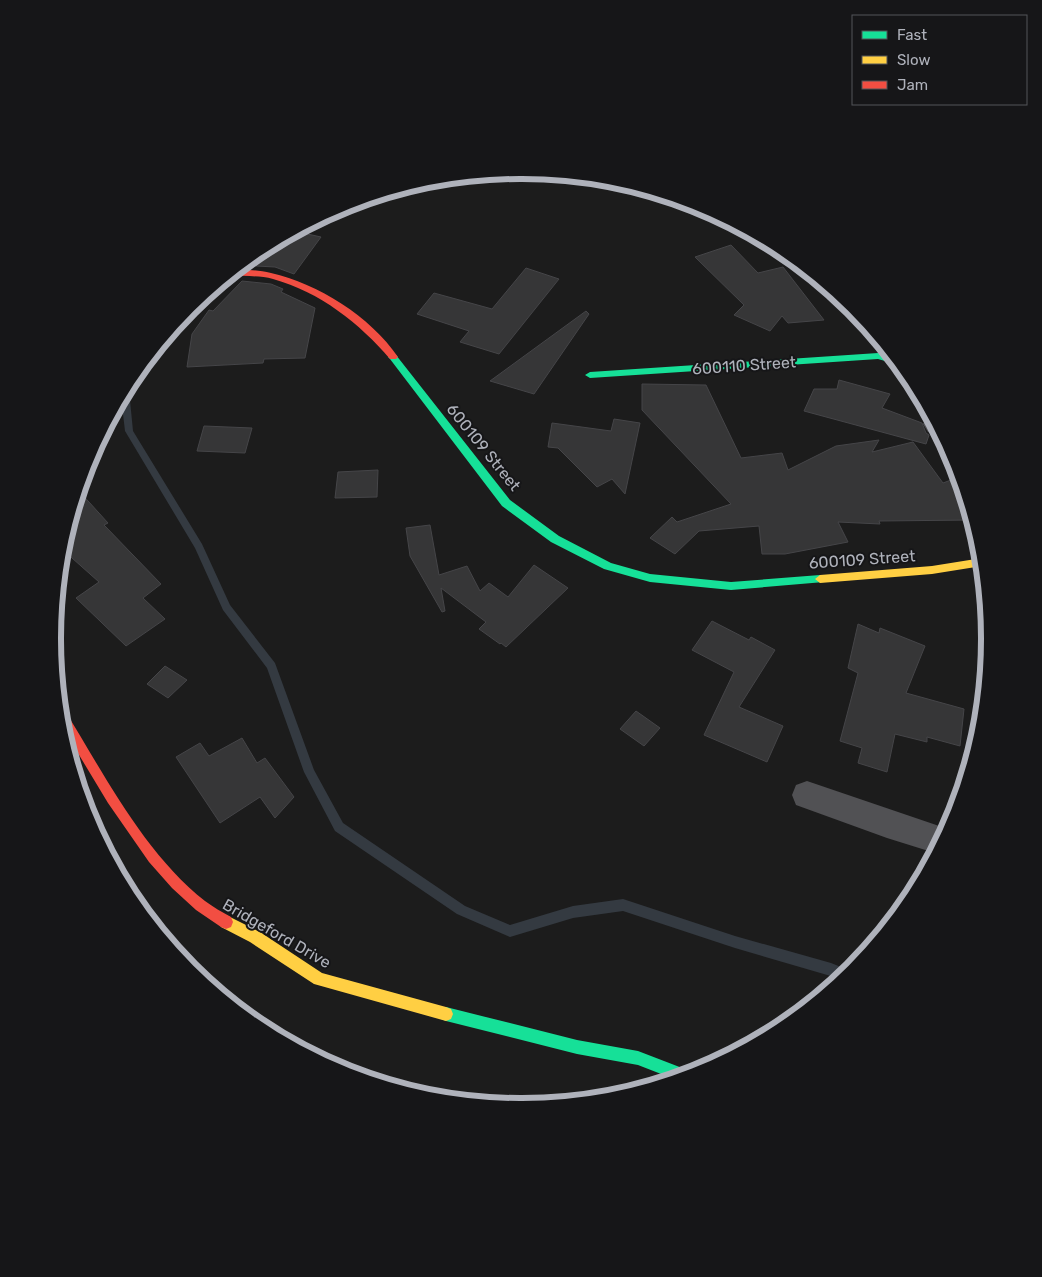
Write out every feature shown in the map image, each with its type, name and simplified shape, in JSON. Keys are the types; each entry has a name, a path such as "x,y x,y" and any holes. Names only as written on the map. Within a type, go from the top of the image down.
{"street":[{"name":"600109 Street","path":"242,273 274,276 305,288 340,308 377,337 506,503 555,539 608,566 650,578 730,586 932,570 974,563"},
{"name":"600110 Street","path":"590,375 878,356 886,358"},
{"name":"Bridgeford Drive","path":"72,738 130,827 180,888 214,916 255,937 319,979 499,1028 577,1047 638,1058 674,1072"},
{"path":"807,795 886,824 935,839"}],"building":[{"path":"304,233 321,237 294,274 275,267 256,266 266,256"},
{"path":"731,245 758,273 783,267 824,320 788,323 782,316 770,331 734,315 744,305 695,257"},
{"path":"526,268 559,279 499,354 460,342 469,331 417,314 434,293 492,309"},
{"path":"242,281 271,284 283,289 281,292 315,308 305,358 264,359 263,363 187,367 192,334 209,310 213,311"},
{"path":"586,311 589,314 534,394 490,381"},
{"path":"839,380 890,394 882,408 922,423 926,433 929,435 926,444 804,411 814,389 837,389"},
{"path":"642,384 706,385 741,458 782,453 788,470 836,446 879,440 872,452 913,442 943,483 952,480 965,520 879,521 880,524 838,522 848,542 785,554 762,554 759,526 699,531 675,554 650,538 672,517 677,522 731,504 642,410"},
{"path":"614,419 640,423 625,494 612,479 597,487 558,448 548,447 552,423 611,431"},
{"path":"204,426 252,428 245,453 197,451"},
{"path":"378,470 377,497 335,498 338,472"},
{"path":"84,497 108,523 104,525 161,584 143,598 165,619 126,646 76,598 99,582 69,555"},
{"path":"430,525 439,575 467,566 480,591 489,583 508,597 534,565 568,588 506,647 479,629 486,622 441,588 445,611 442,612 410,556 406,528"},
{"path":"712,621 749,640 751,637 775,650 739,707 783,726 767,762 704,735 734,672 692,650"},
{"path":"858,624 879,633 880,628 925,646 906,693 964,709 960,746 927,737 927,742 895,734 887,772 858,763 862,748 840,741 858,673 848,668"},
{"path":"165,666 187,680 168,698 147,684"},
{"path":"636,711 660,728 644,746 620,729"},
{"path":"242,738 257,763 265,758 294,797 275,818 260,797 220,823 176,757 200,743 209,756"}],"waterway":[{"path":"126,404 129,431 199,547 226,607 271,666 309,772 339,827 461,910 510,931 573,912 623,905 735,942 838,972"}],"traffic: fast":[{"path":"590,375 878,356 886,358"},
{"path":"393,357 506,503 555,539 608,566 650,578 731,586 820,579"},
{"path":"446,1014 577,1047 638,1058 674,1072"}],"traffic: slow":[{"path":"820,579 932,570 974,563"},
{"path":"226,922 255,937 319,979 446,1014"}],"traffic: jam":[{"path":"243,272 271,276 293,283 325,298 369,331 393,357"},
{"path":"71,731 112,799 154,857 176,883 200,905 226,922"}]}
